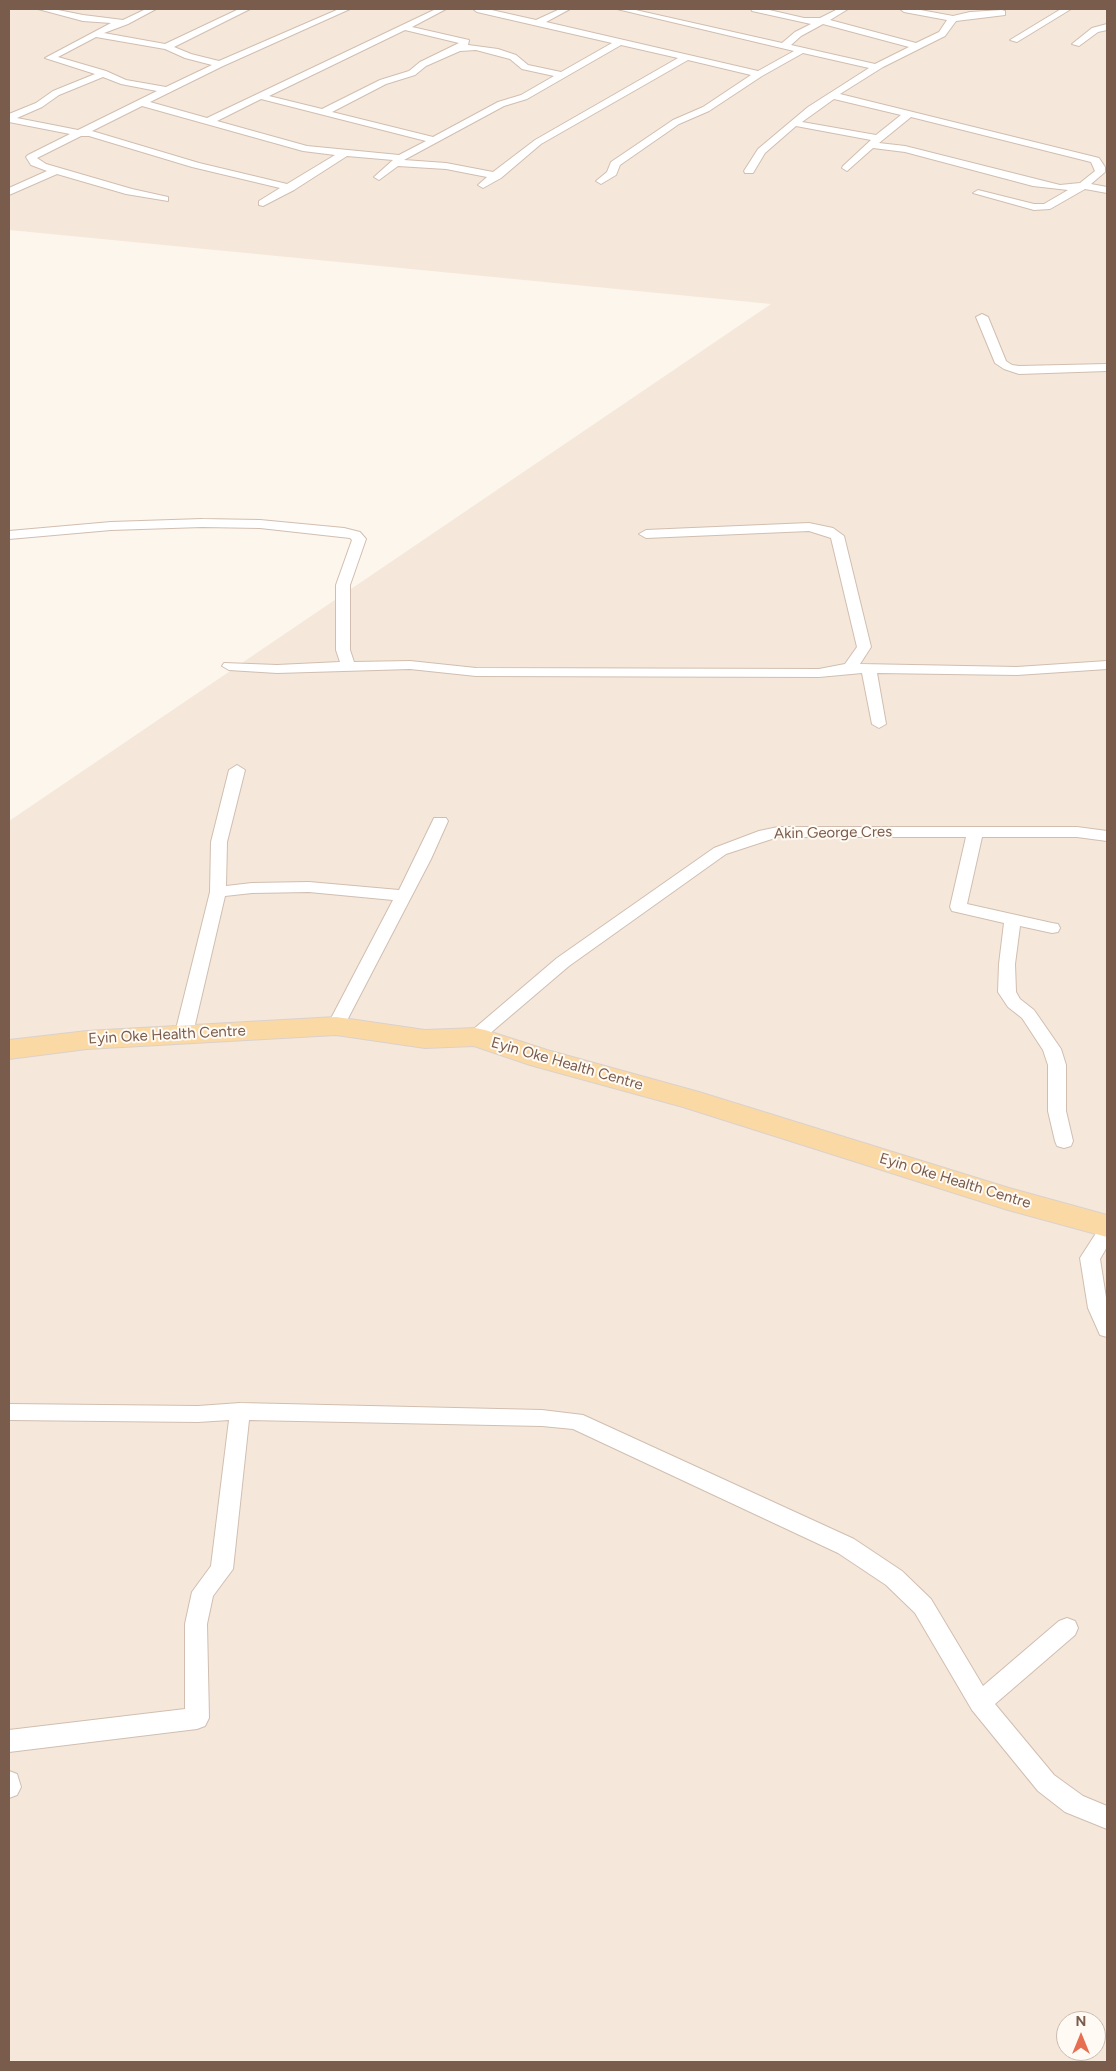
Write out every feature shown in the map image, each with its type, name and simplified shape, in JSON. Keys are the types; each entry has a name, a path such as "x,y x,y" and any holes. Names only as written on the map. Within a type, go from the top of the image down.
{"main road":[{"name":"Eyin Oke Health Centre","path":"9,1050 87,1040 184,1033 336,1026 425,1039 475,1037 540,1058 689,1099 1008,1199 1107,1226"}],"street":[{"path":"42,9 83,18 125,22"},
{"path":"152,9 95,34 50,58 103,73 124,82 166,90"},
{"path":"167,48 177,40 246,9"},
{"path":"164,200 130,192 35,163 31,157 220,64 341,9"},
{"path":"208,122 442,9"},
{"path":"477,9 759,74"},
{"path":"539,22 566,9"},
{"path":"621,9 640,10 752,37 783,47 877,67"},
{"path":"755,9 804,21 822,21 916,46"},
{"path":"783,47 798,34 844,9"},
{"path":"904,9 953,19 970,14 1002,13"},
{"path":"1014,40 1067,9"},
{"path":"749,172 761,151 794,123 832,95 877,67 942,34 953,19"},
{"path":"324,112 383,82 412,73 424,64 458,48 466,42 402,27"},
{"path":"1076,44 1095,30 1107,27"},
{"path":"95,34 167,48 188,56 220,64"},
{"path":"752,37 798,34"},
{"path":"379,177 399,161 434,140 501,104 524,97 620,42"},
{"path":"458,48 476,47 495,51 513,57 525,67 562,75"},
{"path":"601,181 612,173 615,164 676,122 706,109 759,74 800,51"},
{"path":"482,185 498,176 538,142 685,58"},
{"path":"103,73 89,81 56,94 39,106 10,117 9,120 78,133 90,133 196,165 290,188"},
{"path":"832,95 992,132 1094,160 1099,166 1100,172 1083,186 1046,207 1034,207 978,193"},
{"path":"260,96 434,140"},
{"path":"142,103 306,149 446,166 498,176"},
{"path":"847,168 891,129 900,118 910,114"},
{"path":"794,123 905,149 1033,183 1060,188 1083,186 1107,190"},
{"path":"263,203 343,154"},
{"path":"9,192 57,170"},
{"path":"982,317 1001,363 1008,367 1019,370 1107,368"},
{"path":"9,535 111,526 202,523 260,524 344,532 355,535 360,539 342,585 343,650 349,666"},
{"path":"646,534 809,527 828,531 837,536 864,647 850,668"},
{"path":"229,666 277,669 410,665 476,672 819,673 850,668 1017,671 1107,665"},
{"path":"869,669 879,724"},
{"path":"184,1033 218,892 219,842 237,770"},
{"path":"336,1026 423,859 440,821"},
{"name":"Akin George Cres","path":"475,1037 563,962 720,851 740,842 778,832 1077,832 1107,836"},
{"path":"975,832 958,907 1052,928"},
{"path":"218,892 252,888 309,888 403,896"},
{"path":"1013,920 1007,964 1007,992 1014,1003 1028,1014 1052,1049 1057,1065 1057,1111 1064,1141"},
{"path":"1107,1232 1090,1258 1098,1308 1107,1329"},
{"path":"9,1741 197,1718 196,1624 203,1592 222,1569 240,1411"},
{"path":"9,1412 198,1414 240,1411 542,1418 576,1421 846,1546 894,1578 923,1606 980,1703 1046,1783 1074,1804 1107,1818"},
{"path":"980,1703 1067,1628"}],"shaded area":[{"path":"9,9 1107,9 1107,2062 9,2062 9,821 771,304 9,230"}]}
